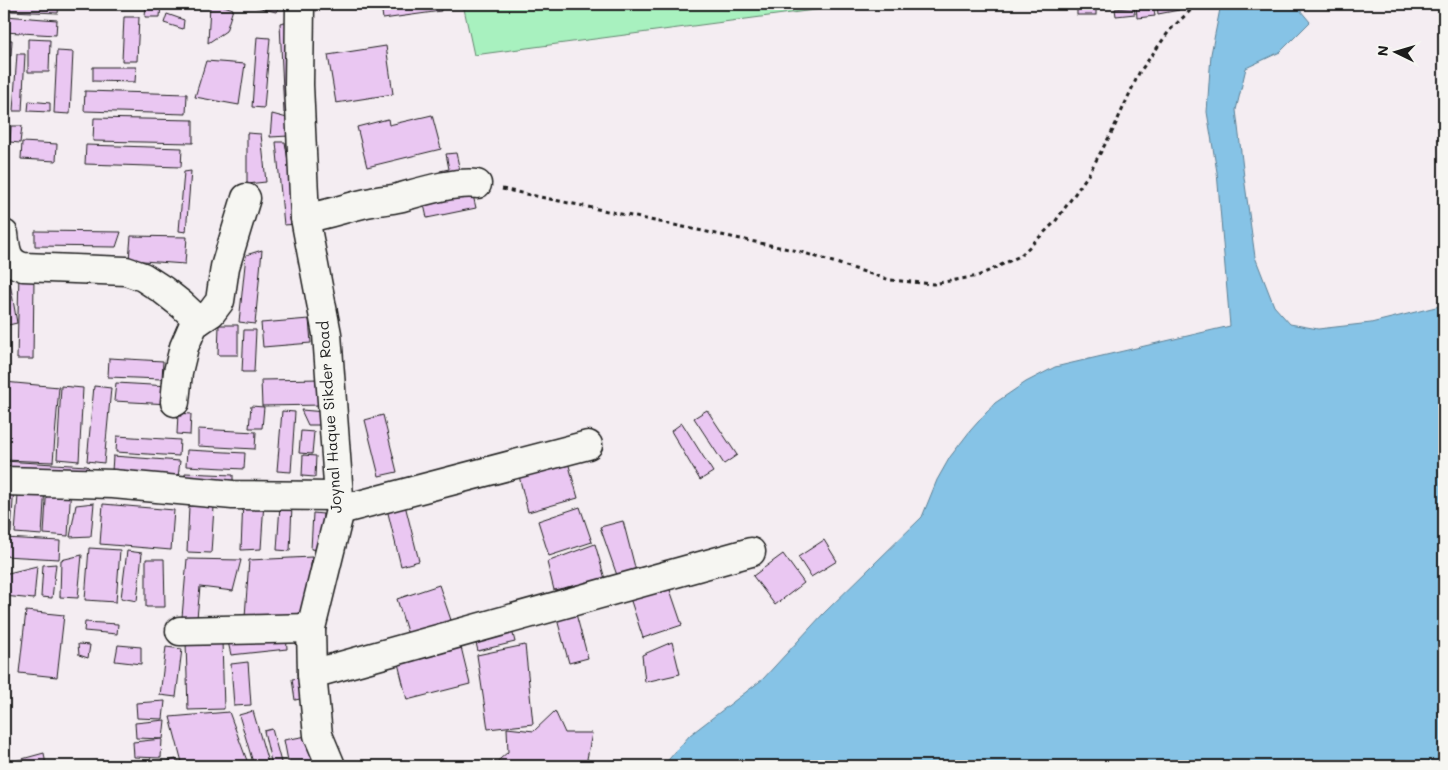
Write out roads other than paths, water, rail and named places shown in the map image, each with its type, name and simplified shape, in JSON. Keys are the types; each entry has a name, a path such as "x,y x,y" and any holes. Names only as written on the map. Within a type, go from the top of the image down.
{"street":[{"name":"Joynal Haque Sikder Road","path":"300,4 299,85 305,218 327,334 339,503 311,628 312,674 318,735 331,766"},
{"path":"305,218 442,188 468,183 477,184"},
{"path":"175,402 178,372 184,347 194,324 211,313 220,301 225,267 246,198"},
{"path":"4,234 8,257 14,264 30,267 126,271 143,277 163,290 199,321"},
{"path":"4,481 113,484 233,496 339,503 588,445"},
{"path":"312,674 751,552"},
{"path":"180,631 311,628"}],"water":[{"path":"1221,4 1295,4 1310,22 1280,52 1246,68 1236,110 1255,257 1274,306 1290,324 1318,329 1371,323 1444,305 1444,766 663,766 690,735 763,679 823,614 922,517 937,480 950,457 995,403 1026,382 1055,367 1230,326 1217,172 1207,112 1211,54"}]}
